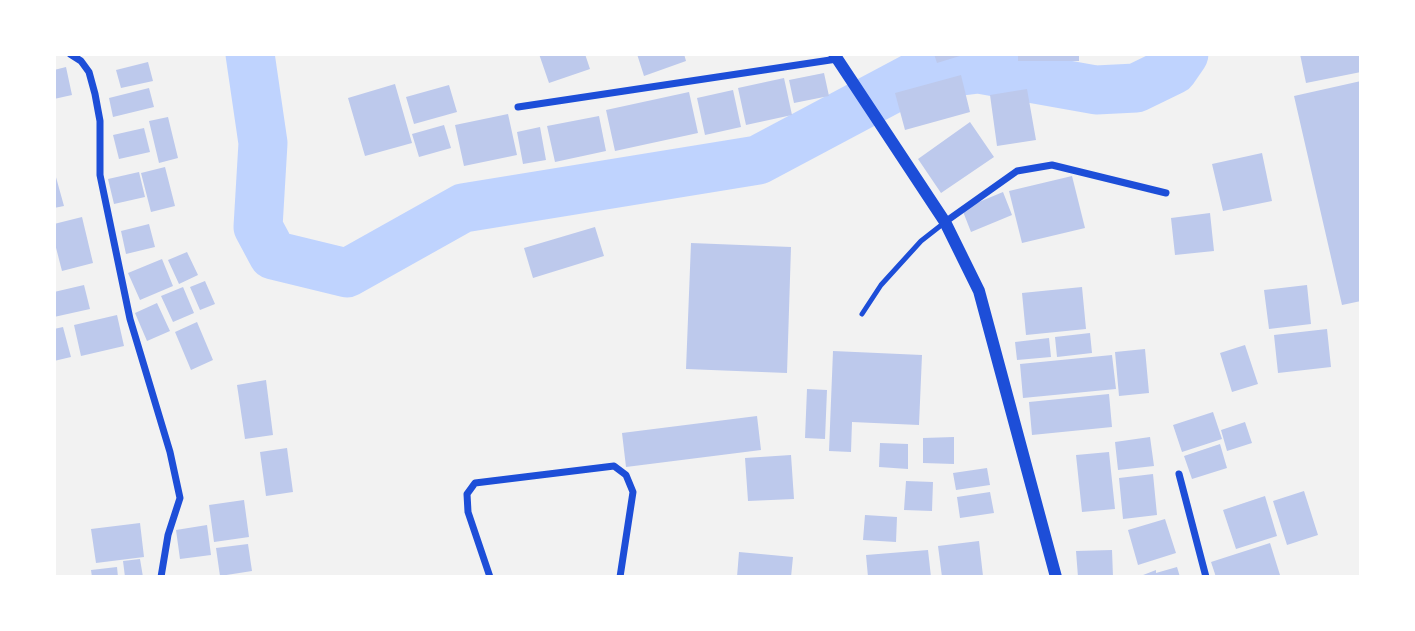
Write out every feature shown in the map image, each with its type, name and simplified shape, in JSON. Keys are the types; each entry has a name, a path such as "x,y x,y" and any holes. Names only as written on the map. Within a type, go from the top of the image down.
{"street":[{"path":"69,54 81,61 89,72 95,94 100,121 100,176 130,319 170,452 180,498 168,535 161,577"},
{"path":"518,107 836,56 945,222 979,290 1056,577"},
{"path":"945,222 1017,171 1052,165 1166,193"},
{"path":"490,577 468,512 467,494 475,483 614,466 626,475 633,492 620,577"},
{"path":"1179,474 1206,577"}],"lane":[{"path":"862,314 881,285 921,241 945,222"}],"building":[{"path":"539,54 585,54 590,69 549,83"},
{"path":"637,54 684,54 686,61 644,76"},
{"path":"934,54 963,54 963,55 937,63"},
{"path":"1018,54 1079,54 1079,61 1018,61"},
{"path":"1300,54 1361,54 1361,72 1306,83"},
{"path":"148,62 153,81 121,88 116,70"},
{"path":"66,67 72,95 54,99 54,70"},
{"path":"824,73 829,96 794,103 789,80"},
{"path":"961,75 970,112 905,130 895,93"},
{"path":"784,78 792,115 746,125 738,88"},
{"path":"1361,81 1361,301 1342,305 1294,96"},
{"path":"395,84 412,143 365,156 348,98"},
{"path":"449,85 457,112 414,124 406,97"},
{"path":"149,88 154,107 113,117 109,98"},
{"path":"1027,89 1036,140 997,146 990,95"},
{"path":"733,90 741,127 705,135 697,98"},
{"path":"689,92 698,133 615,151 606,110"},
{"path":"508,114 517,155 464,166 455,125"},
{"path":"599,116 606,151 555,162 547,126"},
{"path":"168,117 178,158 159,163 149,121"},
{"path":"970,122 994,157 941,193 918,159"},
{"path":"444,125 451,148 419,157 412,134"},
{"path":"540,127 546,160 523,164 517,132"},
{"path":"144,128 150,152 119,159 113,135"},
{"path":"1262,153 1272,201 1223,211 1212,164"},
{"path":"165,167 175,206 151,212 141,173"},
{"path":"54,170 64,206 54,208"},
{"path":"139,172 145,197 114,204 108,179"},
{"path":"1072,176 1085,228 1022,243 1009,191"},
{"path":"1003,192 1012,215 971,232 962,209"},
{"path":"1210,213 1214,251 1175,255 1171,218"},
{"path":"82,217 93,263 62,271 54,240 54,224"},
{"path":"149,224 155,247 126,254 121,231"},
{"path":"595,227 604,256 533,278 524,248"},
{"path":"691,243 791,247 787,373 686,369"},
{"path":"187,252 198,275 179,284 168,260"},
{"path":"162,259 173,286 140,300 128,273"},
{"path":"205,281 215,304 200,310 190,287"},
{"path":"84,285 90,309 54,317 54,292"},
{"path":"1307,285 1311,324 1269,329 1264,290"},
{"path":"183,287 194,313 173,322 161,296"},
{"path":"1082,287 1086,329 1026,335 1022,293"},
{"path":"157,303 170,331 147,341 135,313"},
{"path":"117,315 124,346 81,356 74,325"},
{"path":"197,322 213,360 191,370 175,332"},
{"path":"63,327 71,357 54,361 54,329"},
{"path":"1327,329 1331,367 1278,373 1274,335"},
{"path":"1090,333 1092,353 1057,357 1055,337"},
{"path":"1049,338 1051,357 1017,360 1015,342"},
{"path":"1245,345 1258,384 1232,392 1220,353"},
{"path":"1145,349 1149,393 1119,396 1115,352"},
{"path":"833,351 922,355 919,425 852,422 851,452 829,451"},
{"path":"1112,355 1116,389 1023,398 1020,364"},
{"path":"266,380 273,435 245,439 237,385"},
{"path":"807,389 827,390 825,439 805,438"},
{"path":"1109,394 1112,427 1032,435 1029,402"},
{"path":"1213,412 1222,439 1182,452 1173,425"},
{"path":"757,416 761,450 626,467 622,433"},
{"path":"1245,422 1252,443 1227,451 1221,430"},
{"path":"954,437 954,464 923,463 923,438"},
{"path":"1150,437 1154,466 1118,470 1115,442"},
{"path":"880,443 908,444 908,469 879,467"},
{"path":"1220,444 1227,468 1192,479 1184,456"},
{"path":"287,448 293,492 266,496 260,452"},
{"path":"1109,452 1115,509 1082,512 1076,455"},
{"path":"791,455 794,499 748,501 745,458"},
{"path":"987,468 990,485 956,490 953,473"},
{"path":"1153,474 1157,515 1123,519 1119,478"},
{"path":"906,481 933,482 932,511 904,510"},
{"path":"1304,491 1318,535 1287,545 1273,501"},
{"path":"990,492 994,513 960,518 957,497"},
{"path":"1265,496 1277,536 1236,549 1223,510"},
{"path":"244,500 249,537 214,542 209,505"},
{"path":"865,515 897,517 896,542 863,540"},
{"path":"1165,519 1176,553 1138,565 1128,530"},
{"path":"140,523 144,557 96,563 91,529"},
{"path":"207,525 211,555 180,559 176,530"},
{"path":"979,541 983,576 942,577 938,546"},
{"path":"1270,543 1280,575 1216,577 1211,562"},
{"path":"248,544 252,571 220,576 216,548"},
{"path":"928,550 931,577 868,577 866,555"},
{"path":"1112,550 1113,577 1078,577 1076,551"},
{"path":"739,552 793,557 791,577 737,577"},
{"path":"140,559 143,577 125,577 123,561"},
{"path":"117,567 118,577 92,577 91,570"},
{"path":"1177,567 1180,577 1138,577 1156,570 1156,573"}],"waterway":[{"path":"250,54 263,143 258,227 273,255 347,273 463,208 758,160 914,77 978,69 1096,90 1136,88 1173,70 1184,54"}]}
